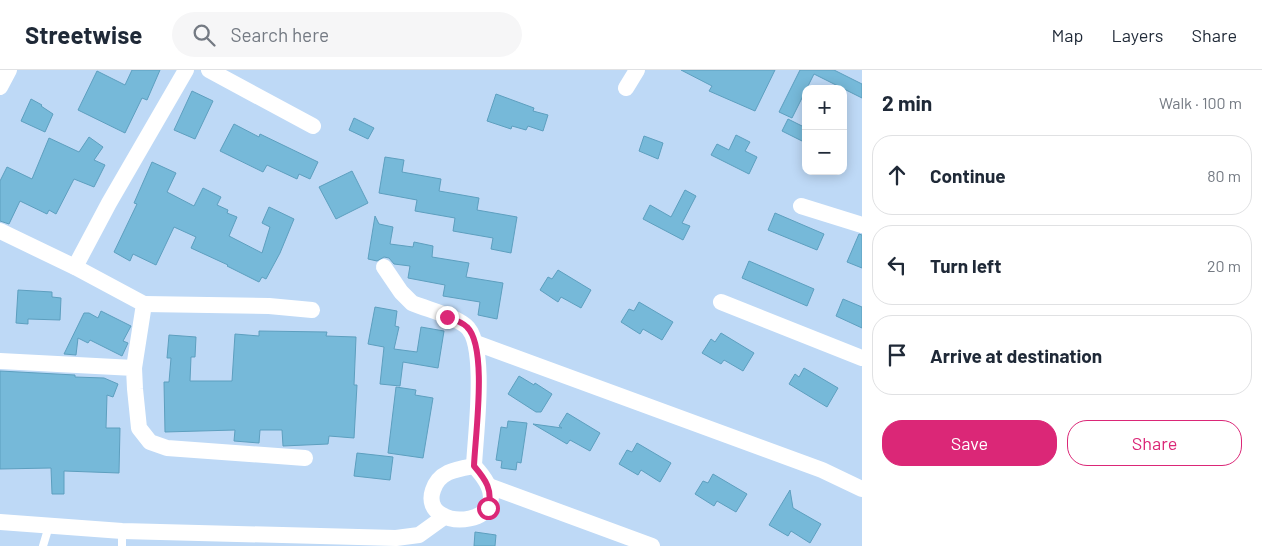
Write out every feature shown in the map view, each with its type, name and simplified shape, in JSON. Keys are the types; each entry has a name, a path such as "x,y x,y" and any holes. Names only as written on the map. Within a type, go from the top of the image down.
{"street":[{"path":"0,88 9,70"},
{"path":"76,267 109,203 186,70"},
{"path":"209,70 313,126"},
{"path":"626,88 636,70"},
{"path":"801,206 862,225"},
{"path":"0,231 76,267 144,304 268,306 312,310"},
{"path":"384,267 407,299 412,303 463,324 467,327 476,343 479,358 474,466 489,486 491,498 488,508"},
{"path":"720,302 862,358"},
{"path":"144,304 134,368 139,428 150,442 167,448 305,458"},
{"path":"476,343 822,470 862,489"},
{"path":"0,361 134,368"},
{"path":"474,466 451,470 441,476 434,485 430,497 434,507 444,517 455,520 469,520 488,508 501,503 527,500"},
{"path":"489,486 652,546"},
{"path":"0,522 49,526 122,538 396,538 419,540 444,517"}],"lane":[{"path":"43,546 49,526"}],"building":[{"path":"132,70 160,70 147,100 142,98 125,133 78,110 97,71 125,85"},
{"path":"681,70 775,70 755,111 709,91 712,86"},
{"path":"800,70 834,70 862,84 862,98 847,90 847,85 836,85 814,74 808,85 802,85 802,98 792,118 779,112"},
{"path":"192,91 213,101 195,139 174,130"},
{"path":"496,94 534,108 533,111 548,115 543,131 528,126 526,130 512,126 511,129 487,121"},
{"path":"31,99 53,114 45,132 21,121"},
{"path":"354,118 374,128 368,139 349,130"},
{"path":"788,119 802,126 802,141 782,131"},
{"path":"234,124 259,137 260,134 318,162 310,179 299,174 297,179 267,165 263,172 220,151"},
{"path":"736,135 750,142 745,151 757,157 749,174 711,155 717,144 729,150"},
{"path":"644,136 663,143 658,159 639,151"},
{"path":"89,137 103,147 94,160 105,165 94,187 74,179 56,214 49,210 47,214 20,201 9,224 0,221 0,181 7,167 32,179 49,138 79,152"},
{"path":"385,157 404,160 402,172 441,179 439,191 479,198 477,210 517,217 511,253 491,249 493,238 453,231 455,218 415,211 417,200 379,193"},
{"path":"152,162 176,173 167,192 194,206 203,188 221,197 217,205 228,210 227,213 237,217 229,236 262,253 270,227 262,223 269,207 294,219 280,253 266,279 262,277 259,282 191,248 196,237 174,227 156,265 133,254 130,261 114,252 137,204 134,203"},
{"path":"352,171 368,203 336,219 319,187"},
{"path":"685,190 696,196 682,223 690,226 683,240 643,219 650,205 671,217"},
{"path":"775,213 824,234 817,250 768,230"},
{"path":"375,216 379,224 393,227 390,244 413,247 414,242 433,246 432,257 469,263 466,277 503,283 497,319 478,315 480,302 443,296 445,285 408,278 410,266 394,264 389,258 384,257 377,261 368,259"},
{"path":"859,234 862,235 862,268 847,262"},
{"path":"749,261 814,289 807,306 742,278"},
{"path":"558,270 591,290 581,308 561,297 558,302 540,290 548,277 552,279"},
{"path":"18,290 52,292 52,297 61,298 60,320 28,319 28,324 16,323"},
{"path":"843,299 862,307 862,328 836,316"},
{"path":"639,302 673,322 662,340 643,329 640,334 621,322 629,309 634,311"},
{"path":"375,307 397,311 395,326 399,327 394,349 417,352 421,327 444,331 438,368 403,362 400,386 380,384 384,347 368,344"},
{"path":"101,311 131,326 123,341 128,343 122,356 90,340 88,343 78,338 76,355 64,354 84,313 89,313 98,318"},
{"path":"259,331 327,332 326,336 356,337 354,385 357,385 354,438 329,436 328,444 283,446 282,430 260,430 259,443 234,441 235,430 165,432 164,382 169,382 171,358 167,358 169,335 196,337 195,357 191,357 190,381 232,381 235,334 259,336"},
{"path":"721,333 754,353 743,371 724,360 721,364 702,353 711,339 715,342"},
{"path":"804,368 838,388 827,407 789,384 795,374 799,377"},
{"path":"0,371 104,378 118,384 113,397 107,395 106,428 120,428 119,473 64,471 64,494 52,494 51,468 0,469"},
{"path":"519,376 534,385 535,383 552,394 541,412 536,412 508,394"},
{"path":"396,387 416,390 415,395 433,398 423,458 388,453"},
{"path":"567,413 600,433 590,451 570,440 567,444 533,424 562,428 559,426"},
{"path":"508,421 527,423 521,463 517,462 516,470 501,468 502,461 496,460 501,427 507,428"},
{"path":"637,443 671,463 660,482 641,470 638,475 619,464 627,450 632,452"},
{"path":"357,453 393,457 390,480 354,476"},
{"path":"713,474 747,494 736,512 717,501 714,506 695,494 703,481 708,483"},
{"path":"790,490 793,508 821,524 810,543 791,531 788,536 769,525"},
{"path":"475,532 496,535 495,546 474,546"}],"route":[{"path":"447,317 467,327 476,343 479,358 474,466 489,486 491,498 488,508"}]}
